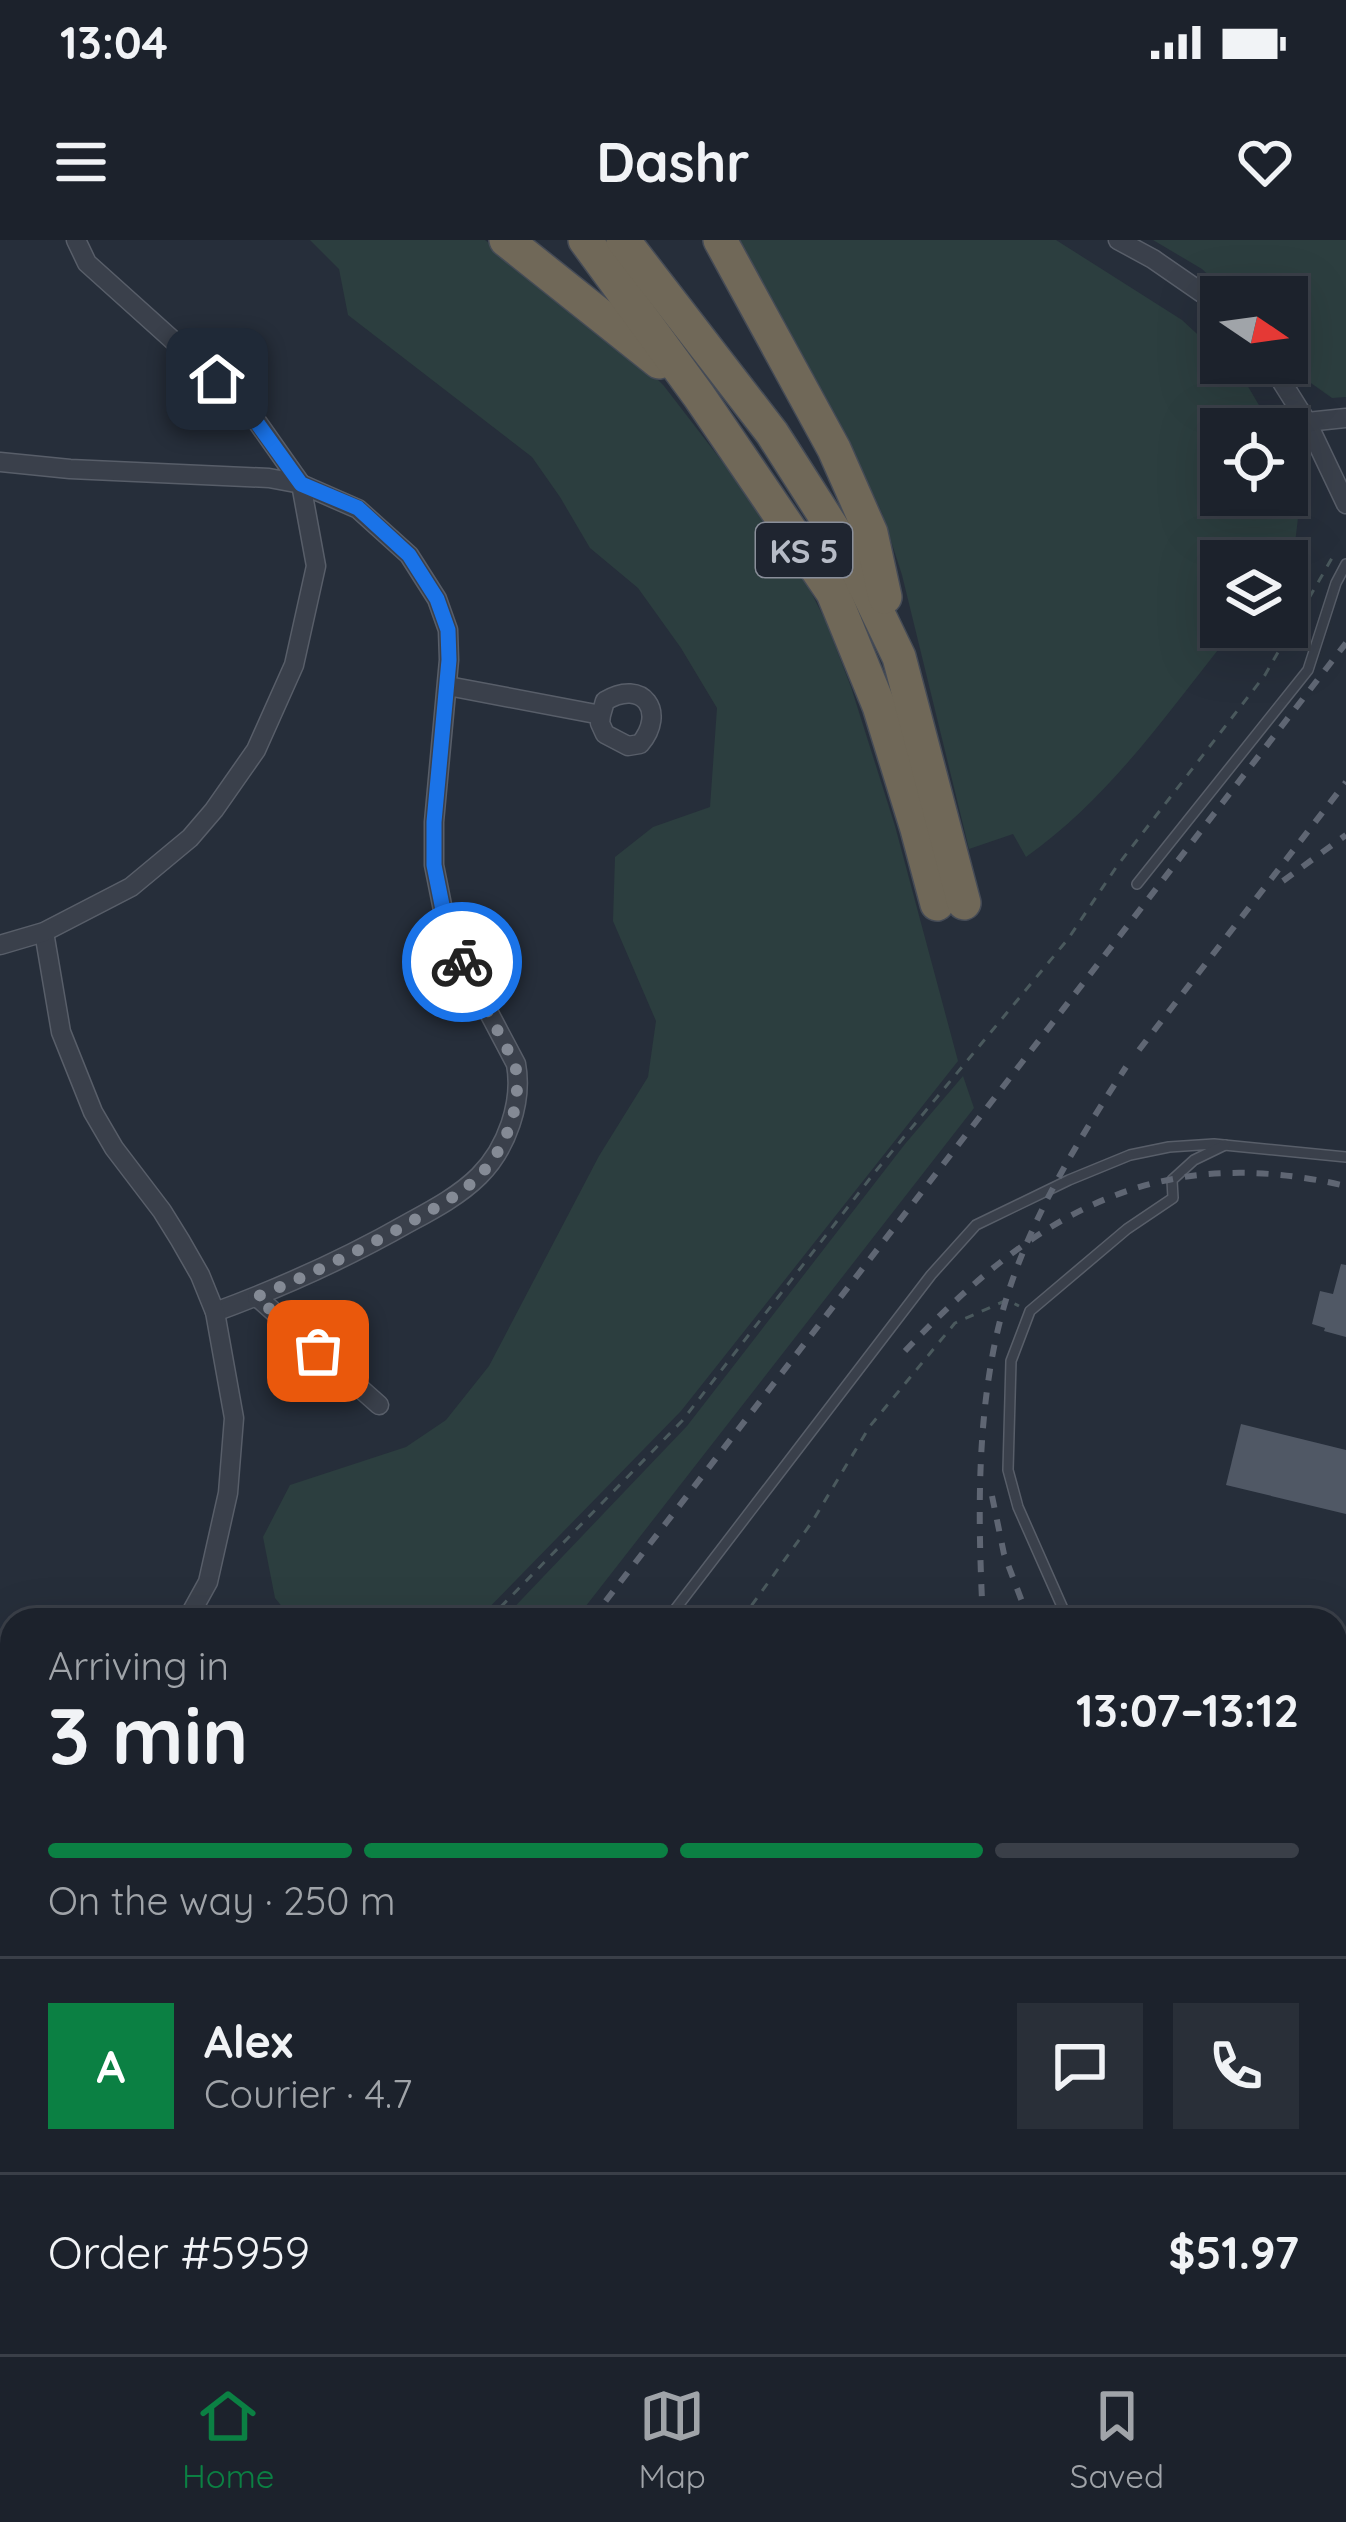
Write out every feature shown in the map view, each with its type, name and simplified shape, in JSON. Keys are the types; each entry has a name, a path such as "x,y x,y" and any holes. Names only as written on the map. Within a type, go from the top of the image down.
{"highway":[{"path":"506,240 699,396"},
{"name":"KS 5","path":"585,240 699,396 833,593 879,706 917,829 950,903 899,657 851,557 772,433 623,240"},
{"path":"720,240 834,449 862,512 899,657"}],"street":[{"path":"0,945 44,932 131,887 190,838 214,810 256,750 294,665 316,566 301,484 245,406 87,263 76,240"},
{"path":"1118,240 1200,291"},
{"path":"1308,422 1346,418"},
{"path":"1308,424 1346,504"},
{"path":"0,462 269,478 301,484 358,508 409,555 437,599 448,630 434,865 446,925 515,1064 517,1100 512,1119 479,1176 446,1202 359,1252 215,1312"},
{"path":"448,686 601,715"},
{"path":"44,932 61,1032 93,1112 113,1148 162,1210 200,1275 215,1312 234,1418 230,1474 208,1582 194,1608"},
{"path":"256,1297 380,1405"}],"lane":[{"path":"1137,884 1308,670 1346,564"},
{"path":"676,1608 931,1275 976,1225 1130,1155 1190,1144 1227,1144 1346,1157"},
{"path":"1063,1608 1018,1507 1008,1470 1012,1361 1030,1311 1127,1229 1173,1198 1172,1180 1194,1160 1227,1144"}],"path":[{"path":"500,1608 682,1421 875,1172 1068,939 1117,866 1265,675 1330,560"},
{"path":"751,1608 812,1522 870,1426 955,1323 1007,1300 1030,1311"}],"shaded area":[{"path":"310,240 485,240 634,356 664,386 771,525 826,622 895,826 958,1061 681,1411 489,1608 283,1608 275,1598 263,1537 290,1485 406,1447 446,1420 489,1366 599,1156 648,1077 656,1021 613,921 615,857 653,827 710,807 717,708 638,588 590,548 532,457 348,315 339,269"},
{"path":"734,240 1056,240 1182,320 1200,337 1200,384 1246,384 1261,408 1200,408 1200,516 1298,516 1295,540 1200,540 1200,648 1220,648 1113,779 1026,857 1013,834 969,849 902,575 882,513 853,451"},
{"path":"1153,240 1346,240 1346,397 1332,398 1308,381 1308,276 1210,276"},
{"path":"963,1076 974,1108 584,1608 513,1608 687,1426"}],"building":[{"path":"1341,1264 1346,1265 1346,1337 1312,1324 1320,1291 1333,1294"},
{"path":"1241,1424 1346,1450 1346,1514 1226,1485"}],"railway":[{"path":"600,1608 1346,643"},
{"path":"1139,1050 1346,782"},
{"path":"1283,881 1346,835"},
{"path":"983,1608 980,1474 998,1329 1035,1225 1068,1160 1126,1067"},
{"path":"905,1351 1001,1262 1051,1227 1102,1201 1156,1183 1214,1174 1277,1175 1346,1186"},
{"path":"992,1496 1004,1554 1024,1608"}],"way so far":[{"path":"318,1351 256,1297 359,1252 446,1202 479,1176 512,1119 517,1100 515,1064 462,962"}],"route":[{"path":"217,379 245,406 301,484 358,508 409,555 437,599 448,630 449,660 434,865 446,925 462,962"}]}
